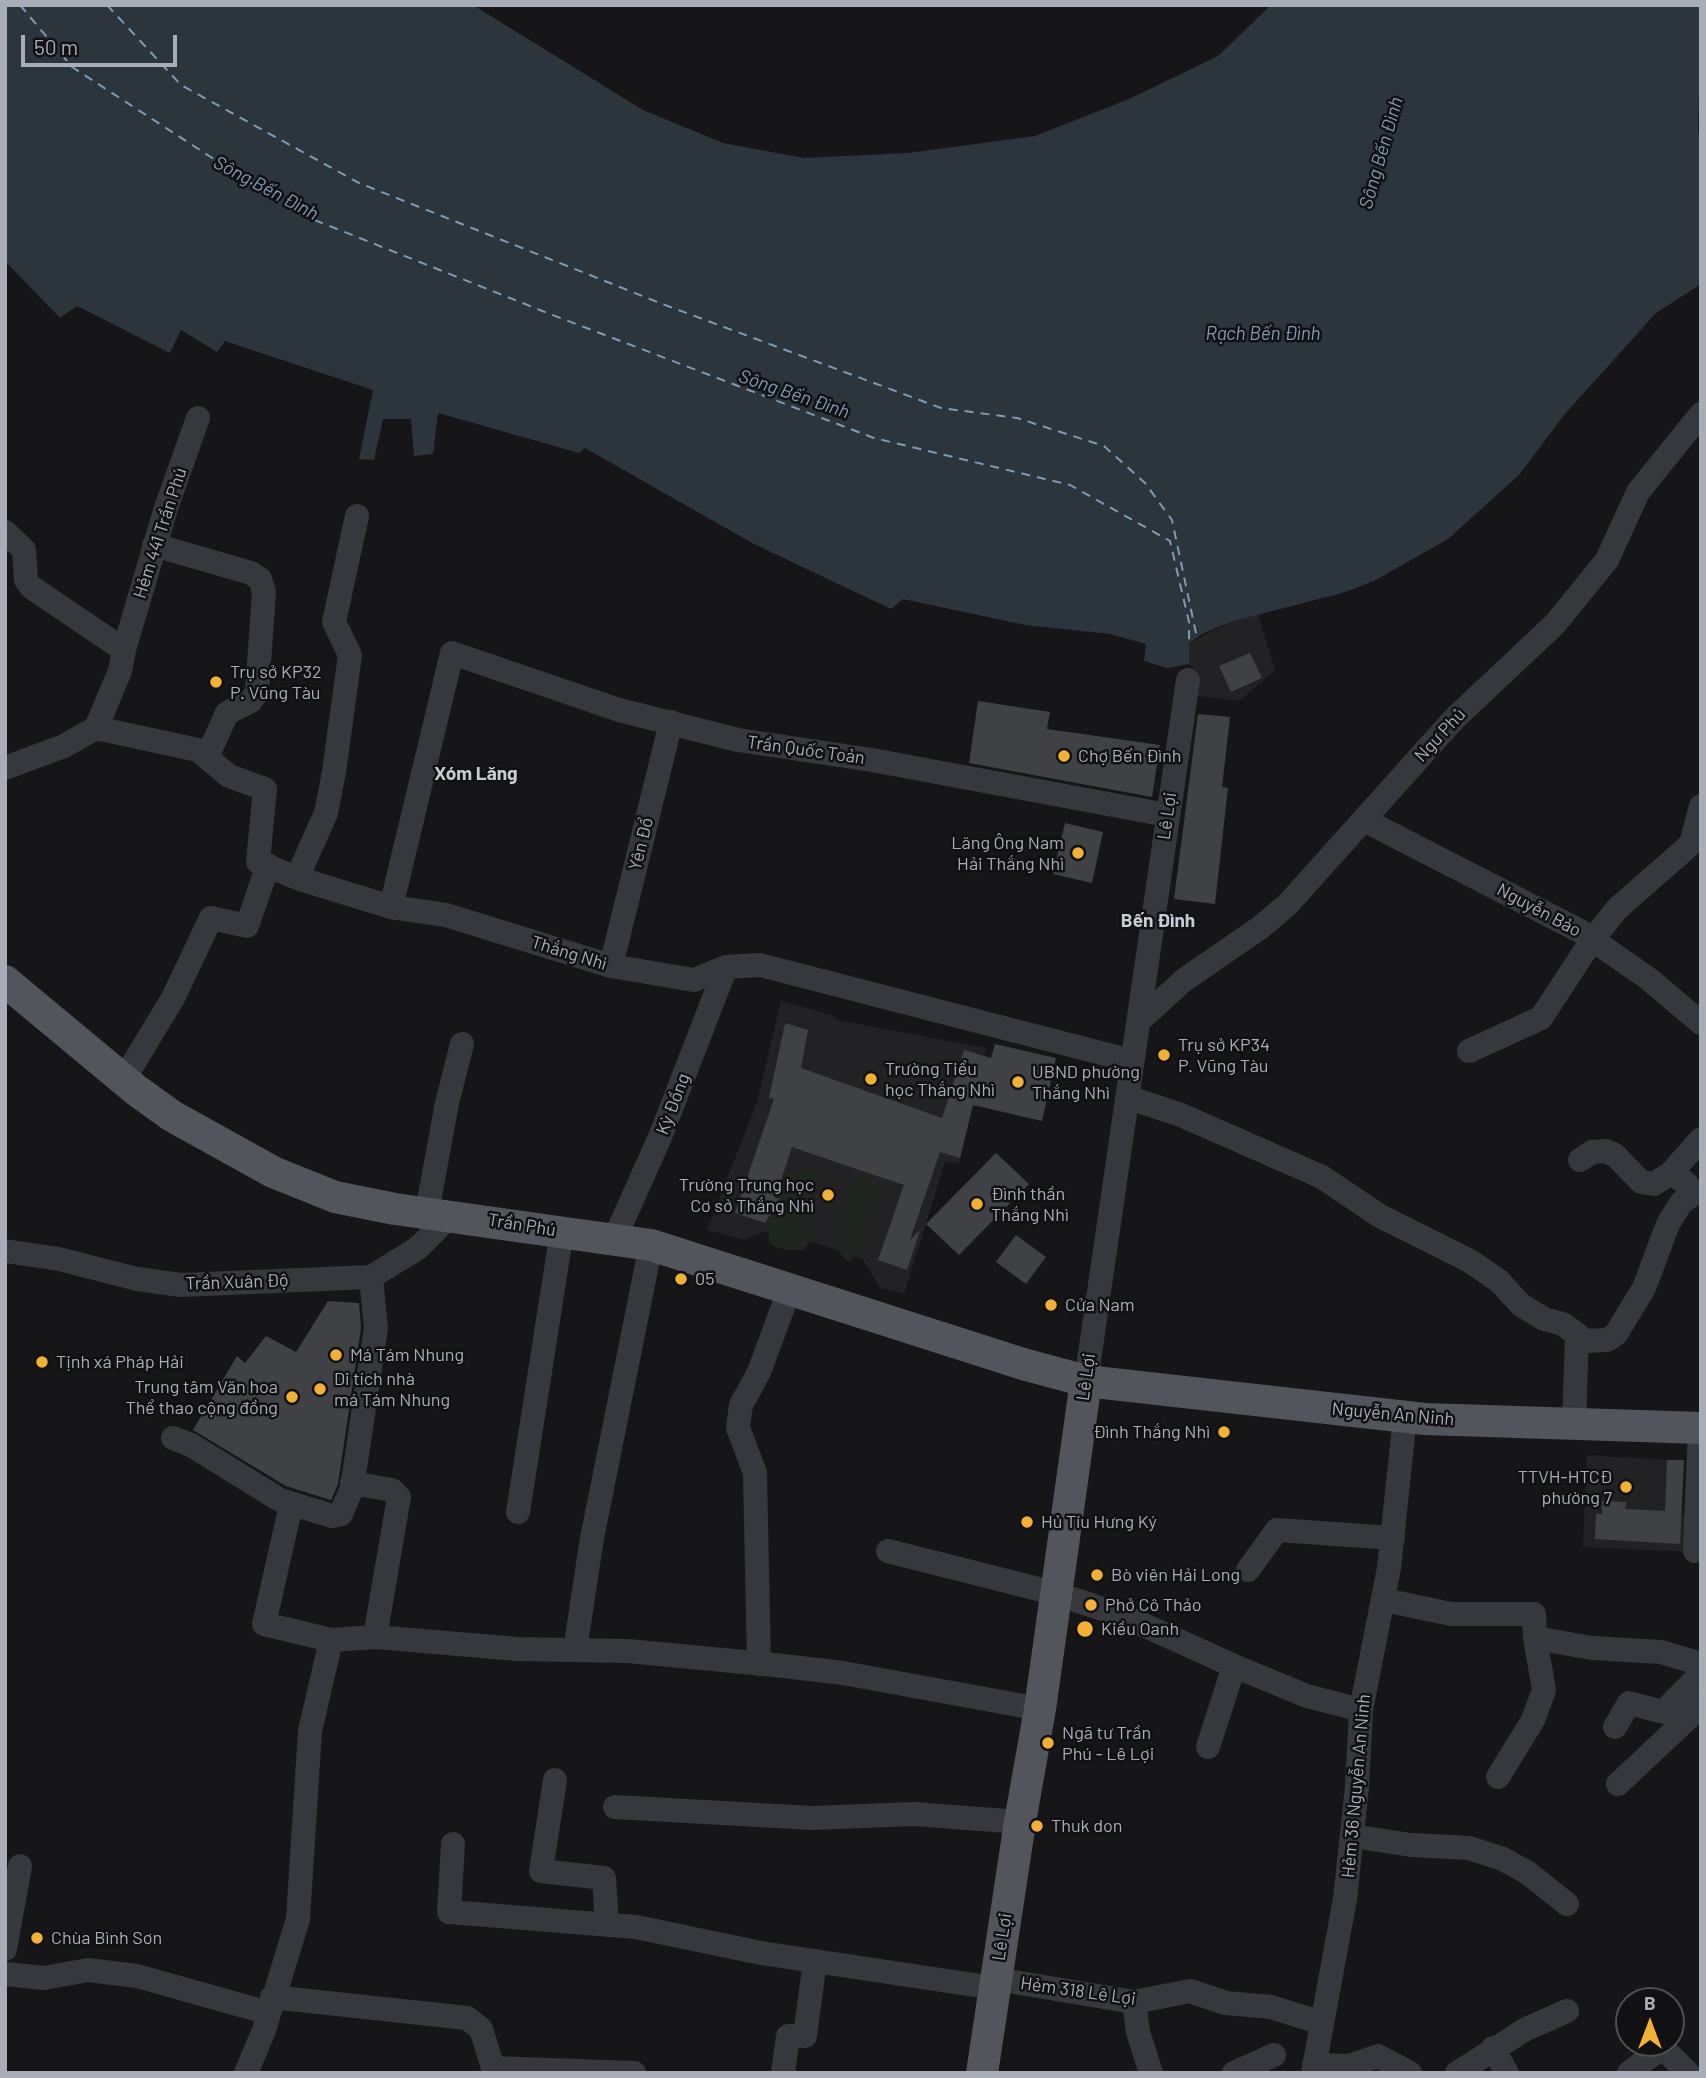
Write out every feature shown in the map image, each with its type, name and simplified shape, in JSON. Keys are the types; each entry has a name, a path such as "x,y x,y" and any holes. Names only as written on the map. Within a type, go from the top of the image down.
{"main road":[{"name":"Trần Phú","path":"5,981 172,1116 273,1172 335,1197 396,1209 651,1245 1023,1364 1086,1381"},
{"name":"Nguyễn An Ninh","path":"1086,1381 1405,1417 1700,1428"},
{"name":"Lê Lợi","path":"982,2073 1040,1709 1054,1593 1086,1381"}],"street":[{"name":"Ngư Phủ","path":"1139,1021 1208,961 1261,927 1288,904 1454,719 1555,624 1607,560 1639,492 1701,414"},
{"name":"Hẻm 441 Trần Phú","path":"96,728 120,671 154,545 198,418"},
{"path":"297,878 326,813 334,772 350,655 334,622 357,516"},
{"path":"5,531 24,550 26,580 31,587 124,650"},
{"path":"154,545 243,570 262,584 264,604 257,692 251,701 227,713 206,757"},
{"name":"Trần Quốc Toản","path":"391,907 452,653 619,710 738,740 872,760 1167,816"},
{"name":"Lê Lợi","path":"1086,1381 1188,680"},
{"name":"Yên Đổ","path":"611,966 671,722"},
{"path":"5,768 64,746 96,728 198,750 229,776 265,789 258,862 268,865 247,926 211,918 173,998 124,1079"},
{"path":"1469,1051 1541,1018 1592,940 1618,908 1691,844 1701,806"},
{"name":"Nguyễn Bảo","path":"1364,820 1544,911 1649,979 1701,1023"},
{"name":"Thắng Nhì","path":"268,865 297,878 391,907 446,915 611,966 694,980 708,977 726,967 760,965 1132,1061"},
{"name":"Kỳ Đồng","path":"614,1240 660,1137 726,967"},
{"path":"439,1213 447,1103 462,1044"},
{"path":"1127,1097 1206,1125 1322,1177 1380,1216 1470,1261 1499,1282 1521,1305 1544,1319 1563,1324 1586,1341 1607,1340 1616,1334 1636,1303 1655,1264 1668,1224 1681,1203 1692,1195 1686,1184 1671,1173"},
{"path":"1580,1160 1592,1152 1605,1151 1615,1155 1641,1182 1654,1184 1671,1173 1701,1139"},
{"name":"Trần Xuân Độ","path":"5,1251 58,1259 137,1279 181,1284 370,1277 418,1248 439,1213"},
{"path":"518,1512 562,1231"},
{"path":"575,1650 592,1538 651,1245"},
{"path":"173,1437 191,1445 264,1492 291,1505 339,1515 349,1499 376,1328 370,1277"},
{"path":"759,1664 755,1473 738,1427 741,1405 759,1372 790,1288"},
{"path":"1574,1424 1577,1335"},
{"name":"Hẻm 36 Nguyễn An Ninh","path":"1314,2069 1345,1899 1361,1710 1384,1600 1405,1417"},
{"path":"1695,1551 1700,1428"},
{"path":"352,1483 392,1490 399,1497 375,1637"},
{"path":"291,1505 264,1624 331,1640 375,1637 516,1649 628,1651 843,1673 1040,1709"},
{"path":"1248,1570 1277,1531 1393,1538"},
{"path":"888,1551 1054,1593 1124,1616 1307,1696 1361,1710"},
{"path":"1384,1600 1451,1614 1488,1611 1534,1614 1535,1638 1544,1690 1533,1720 1498,1777"},
{"path":"1535,1638 1592,1648 1661,1652 1701,1664"},
{"path":"246,2073 281,1980 298,1919 310,1731 331,1640"},
{"path":"1208,1748 1234,1666"},
{"path":"1615,1727 1629,1703 1663,1712 1701,1674"},
{"path":"1618,1784 1701,1706"},
{"path":"555,1780 541,1871 604,1878 607,1925"},
{"path":"615,1807 812,1818 915,1814 1020,1822"},
{"path":"1352,1836 1411,1845 1469,1848 1503,1859 1528,1872 1567,1904"},
{"name":"Hẻm 318 Lê Lợi","path":"453,1844 449,1912 636,1927 815,1961 1134,2002 1190,1991 1226,2003 1271,2007 1322,2023"},
{"path":"5,1949 20,1866"},
{"path":"783,2073 788,2036 805,2036 815,1961"},
{"path":"5,1974 44,1978 88,1970 137,1976 270,2005 467,2018 481,2029 493,2068 634,2073"},
{"path":"1134,2002 1138,2032 1151,2073"},
{"path":"1457,2073 1493,2048 1567,2011"},
{"path":"1629,2073 1662,2047 1690,2073 1701,2061"},
{"path":"1493,2048 1507,2073"},
{"path":"1234,2073 1274,2055"},
{"path":"1314,2069 1349,2066 1378,2056 1410,2073"}],"shaded area":[{"path":"1258,614 1275,671 1239,701 1198,696 1198,674 1189,664 1189,643 1230,622"},
{"path":"781,1001 832,1015 837,1020 986,1048 959,1164 945,1162 904,1294 880,1288 863,1259 772,1229 743,1240 707,1230 757,1102"},
{"path":"807,1168 819,1174 824,1186 812,1191 815,1203 809,1208 809,1223 815,1225 815,1236 803,1250 787,1250 773,1246 769,1243 767,1219 780,1200 775,1198 780,1181 787,1181 792,1173"},
{"path":"865,1172 883,1189 862,1250 848,1262 838,1251 835,1240 836,1231 842,1225 836,1216 837,1210 843,1207 848,1200 847,1192"},
{"name":"TTVH-HTCĐ phường 7","path":"1587,1455 1667,1460 1665,1513 1693,1515 1692,1552 1583,1547"}],"water":[{"name":"Rạch Bến Đình","path":"5,5 473,5 643,110 723,143 804,158 908,153 1035,136 1129,99 1218,56 1271,5 1701,5 1698,131 1701,141 1701,284 1656,313 1564,415 1519,475 1448,539 1374,581 1342,593 1230,622 1202,634 1189,643 1189,664 1167,668 1144,661 1146,644 1110,634 1025,625 903,599 891,609 754,544 585,448 579,453 438,413 433,454 414,456 411,419 383,419 374,460 359,459 373,390 225,341 217,352 181,330 170,353 77,306 60,318 5,261"}],"building":[{"path":"1250,653 1262,678 1231,692 1219,666"},
{"path":"978,701 1050,712 1047,729 1160,745 1152,797 969,763"},
{"path":"1198,714 1230,717 1222,787 1228,788 1215,904 1174,899"},
{"name":"Lăng Ông Nam Hải Thắng Nhì","path":"1065,823 1103,832 1092,883 1053,874"},
{"path":"785,1023 808,1030 801,1068 942,1118 964,1050 991,1058 995,1044 1056,1058 1042,1121 973,1105 960,1158 940,1152 910,1240 920,1230 907,1270 878,1260 904,1185 792,1147 775,1198 780,1199 765,1223 735,1213 774,1099 769,1098"},
{"name":"Đình thần Thắng Nhì","path":"996,1153 1029,1184 959,1255 926,1224"},
{"path":"1016,1235 1046,1257 1026,1284 996,1262"},
{"name":"Trung tâm Văn hoa Thể thao cộng đồng","path":"328,1301 359,1303 361,1328 338,1484 331,1500 286,1486 193,1430 237,1356 245,1363 266,1336 296,1352"},
{"path":"1667,1460 1684,1460 1680,1544 1595,1539 1596,1514 1602,1514 1602,1501 1626,1502 1625,1509 1665,1511"}],"ferry route":[{"path":"20,5 72,67 297,213 550,314 874,438 1070,485 1170,541 1189,622 1189,641"},
{"path":"107,5 181,85 359,183 665,305 941,408 1017,418 1104,446 1145,483 1172,520 1197,638"}],"place":[{"name":"Trụ sở KP32 P. Vũng Tàu","path":"216,682"},
{"name":"Chợ Bến Đình","path":"1064,756"},
{"name":"Lăng Ông Nam Hải Thắng Nhì","path":"1078,853"},
{"name":"Trụ sở KP34 P. Vũng Tàu","path":"1164,1055"},
{"name":"Trường Tiểu học Thắng Nhì","path":"871,1079"},
{"name":"UBND phường Thắng Nhì","path":"1018,1082"},
{"name":"Trường Trung học Cơ sở Thắng Nhì","path":"828,1195"},
{"name":"Đình thần Thắng Nhì","path":"977,1204"},
{"name":"05","path":"681,1279"},
{"name":"Cửa Nam","path":"1051,1305"},
{"name":"Má Tám Nhung","path":"336,1355"},
{"name":"Tịnh xá Pháp Hải","path":"42,1362"},
{"name":"Di tích nhà má Tám Nhung","path":"320,1389"},
{"name":"Trung tâm Văn hoa Thể thao cộng đồng","path":"292,1397"},
{"name":"Đình Thắng Nhì","path":"1224,1432"},
{"name":"TTVH-HTCĐ phường 7","path":"1626,1487"},
{"name":"Hủ Tíu Hưng Ký","path":"1027,1522"},
{"name":"Bò viên Hải Long","path":"1097,1575"},
{"name":"Phở Cô Thảo","path":"1091,1605"},
{"name":"Kiều Oanh","path":"1085,1629"},
{"name":"Ngã tư Trần Phú - Lê Lợi","path":"1048,1743"},
{"name":"Thuk don","path":"1037,1826"},
{"name":"Chùa Bình Sơn","path":"37,1938"}],"district":[{"name":"Xóm Lăng","path":"476,774"},
{"name":"Bến Đình","path":"1158,921"}],"water label":[{"name":"Sông Bến Đình","path":"1381,153"},
{"name":"Sông Bến Đình","path":"266,188"},
{"name":"Sông Bến Đình","path":"794,394"}]}
